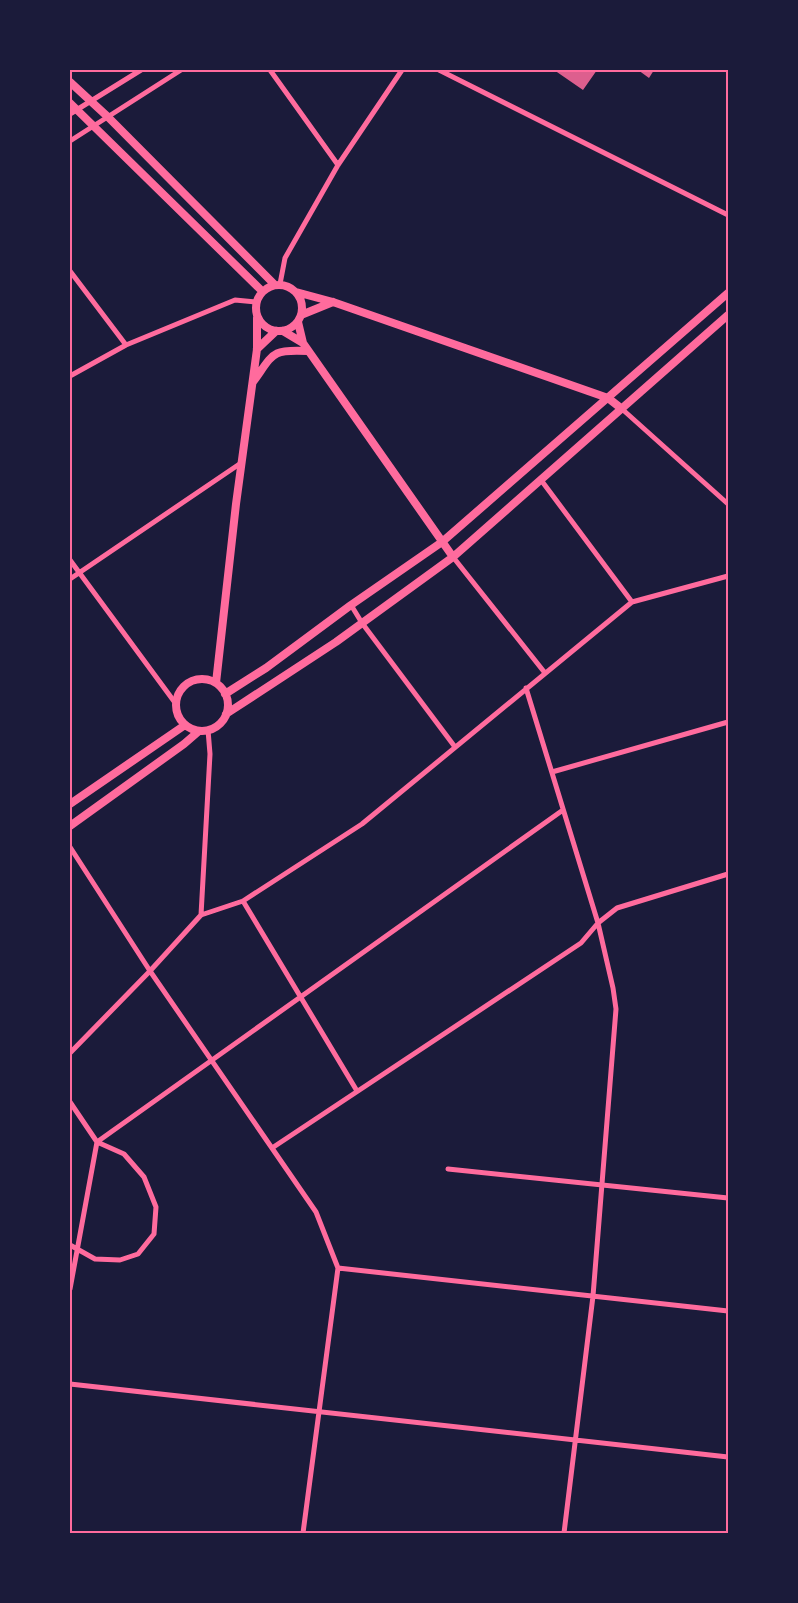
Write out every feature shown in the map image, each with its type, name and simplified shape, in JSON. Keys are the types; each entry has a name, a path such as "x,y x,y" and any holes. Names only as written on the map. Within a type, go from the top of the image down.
{"street":[{"path":"74,112 141,70"},
{"path":"70,141 182,70"},
{"path":"270,70 338,165"},
{"path":"277,284 285,258 338,165 402,70"},
{"path":"439,70 728,215"},
{"path":"70,82 277,284"},
{"path":"70,103 74,112 94,126 262,291"},
{"path":"70,271 126,345"},
{"path":"216,683 241,463 258,349 256,302 262,291 268,287 277,284 289,286 300,299 302,307 299,318 292,328 280,331 258,349"},
{"path":"296,292 333,302 608,398 728,504"},
{"path":"225,694 266,668 351,605 442,542 726,298"},
{"path":"70,376 126,345 235,300 256,302"},
{"path":"299,318 333,302"},
{"path":"226,714 336,642 453,557 728,315"},
{"path":"257,318 268,329 280,331 303,343"},
{"path":"299,318 303,343 308,351 453,557 545,673"},
{"path":"252,383 270,357 277,352 286,349 308,351"},
{"path":"70,579 241,463"},
{"path":"541,480 632,602"},
{"path":"70,560 176,704"},
{"path":"70,1053 150,972 200,915 243,901 362,824 632,602 728,576"},
{"path":"351,605 362,623 455,747"},
{"path":"70,826 184,744 222,722 228,704 225,694 216,683 208,680 198,680 190,682 183,688 178,695 176,704 178,716 185,725 192,729 204,731"},
{"path":"526,688 598,923 616,1009 593,1296 564,1533"},
{"path":"552,772 728,722"},
{"path":"70,804 185,725"},
{"path":"200,915 210,754 204,731"},
{"path":"70,1289 97,1142 563,810"},
{"path":"70,847 150,972 316,1212 338,1268 303,1533"},
{"path":"272,1148 581,943 598,923 617,908 728,874"},
{"path":"243,901 357,1091"},
{"path":"70,1102 97,1142 124,1154 144,1177 156,1207 154,1234 138,1254 120,1260 95,1259 70,1245"},
{"path":"448,1169 728,1198"},
{"path":"338,1268 728,1311"},
{"path":"70,1384 728,1458"}],"building":[{"path":"554,70 597,70 583,90"},
{"path":"638,70 654,70 649,78"}]}
